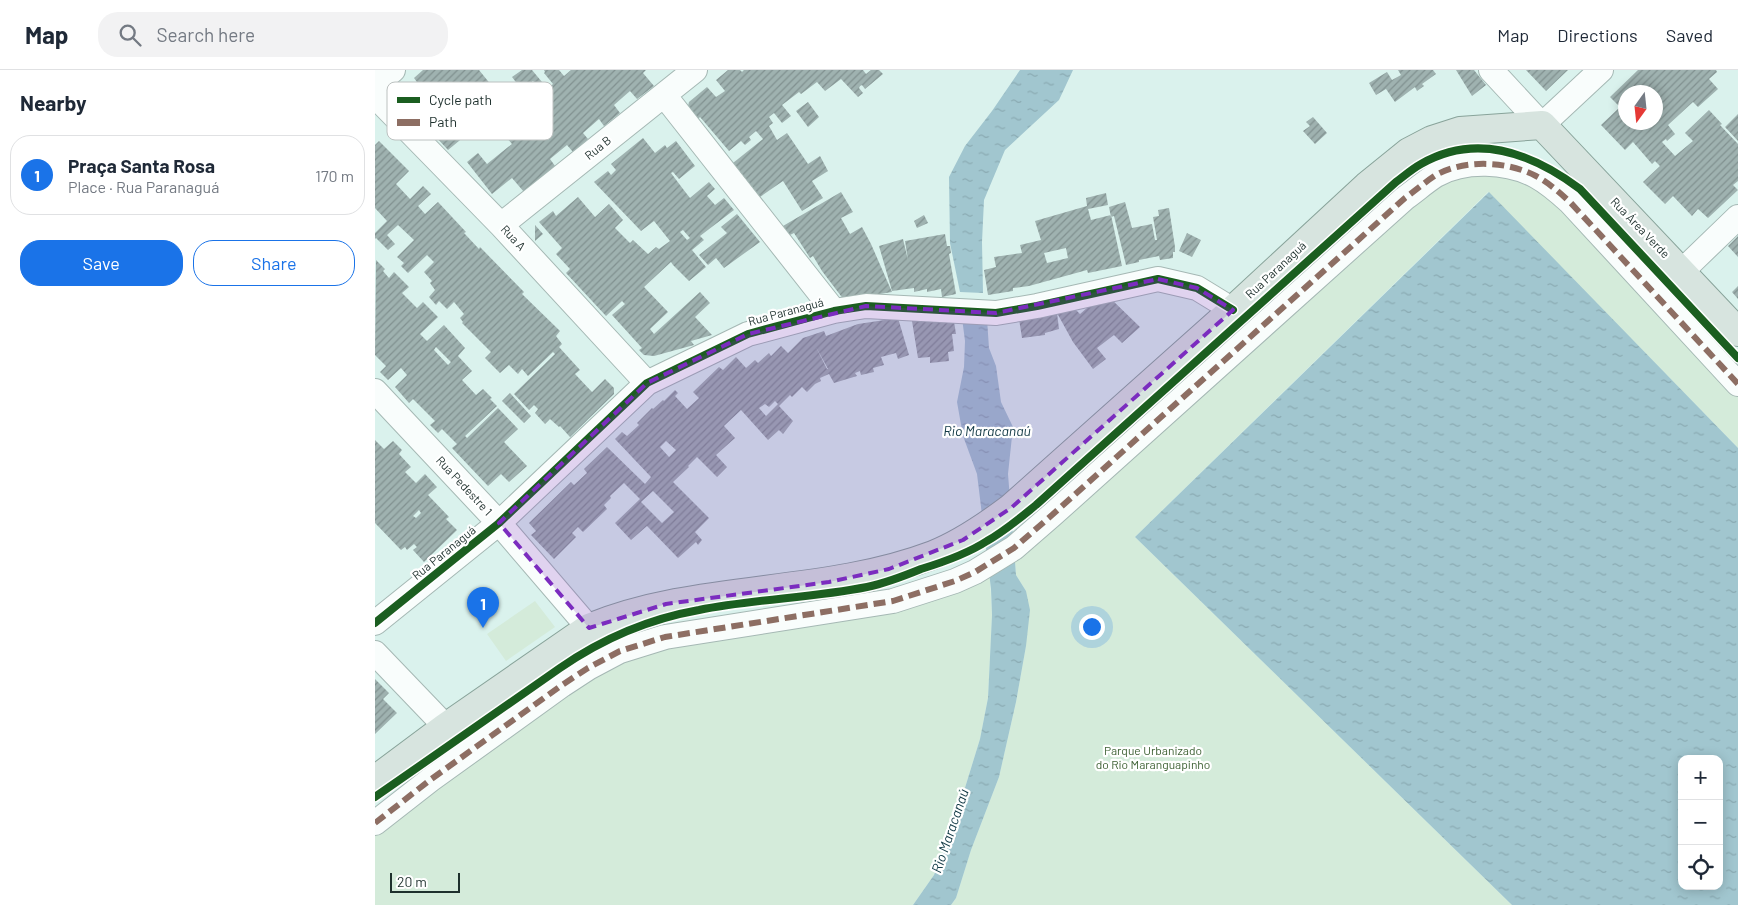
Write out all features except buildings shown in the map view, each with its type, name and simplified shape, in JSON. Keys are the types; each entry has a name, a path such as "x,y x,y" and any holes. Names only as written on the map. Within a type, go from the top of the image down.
{"main road":[{"name":"Rua Área Verde","path":"1542,126 1738,332"},
{"name":"Rua Paranaguá","path":"1233,310 1367,186 1409,152 1432,140 1460,131 1542,126"},
{"path":"375,780 446,727 589,628 613,618 666,604 718,595 829,582 889,569 934,554 984,528 1011,508 1233,310"}],"street":[{"path":"375,85 393,70"},
{"name":"Rua B","path":"501,226 695,70"},
{"name":"Rua Área Verde","path":"1491,70 1542,126"},
{"path":"1542,126 1601,70"},
{"path":"664,94 834,311"},
{"name":"Rua A","path":"375,96 387,108"},
{"name":"Rua A","path":"418,140 501,226 647,383"},
{"path":"375,823 430,780 562,685 588,668 620,651 665,637 893,601 955,581 989,564 1014,548 1052,515 1405,198 1437,175 1465,165 1491,164 1515,168 1535,176 1554,187 1738,384"},
{"path":"1681,272 1738,217"},
{"name":"Rua Paranaguá","path":"375,623 499,523 647,383 748,334 834,311 866,306 996,312 1037,306 1158,279 1197,288 1233,310"},
{"name":"Rua Pedestre 1","path":"375,391 499,523 589,628"},
{"path":"375,653 446,727"}],"highlighted area":[{"path":"1158,279 1197,288 1233,310 1011,508 963,540 889,569 829,582 666,604 589,628 499,523 647,383 748,334 866,306 996,313"}],"green space":[{"name":"Parque Urbanizado do Rio Maranguapinho","path":"1437,175 1535,176 1738,384 1738,448 1488,192 1135,537 1512,905 951,905 956,898 971,850 999,777 1016,702 1026,646 1026,591 1016,575 1014,548"},
{"path":"989,564 992,615 988,698 980,739 956,817 934,875 913,905 375,905 375,823 588,668 806,614"},
{"path":"535,601 555,627 506,661 487,634"}],"water":[{"path":"1020,70 1073,70 1059,100 1005,150 984,200 982,242 983,293 960,292 950,243 949,177 965,146"},
{"path":"1489,192 1738,448 1738,905 1512,905 1135,537"},
{"name":"Rio Maracanaú","path":"962,318 987,319 989,348 996,366 1001,402 1013,427 1008,474 1016,575 1026,591 1030,610 1016,702 999,777 971,850 956,898 951,905 913,905 934,875 956,817 980,739 988,698 992,615 991,589 977,474 963,436 957,402 964,367 965,341"}],"marked path":[{"path":"375,823 430,780 562,685 588,668 620,651 665,637 893,601 955,581 975,572 1014,548 1405,198 1436,175 1447,170 1473,164 1499,165 1525,171 1550,185 1570,202 1738,384"}],"cycle path":[{"path":"375,797 560,668 609,639 662,619 699,610 741,603 825,594 874,585 955,557 994,537 1036,505 1396,182 1418,166 1442,154 1463,149 1483,148 1503,151 1543,165 1562,176 1580,189 1738,358"},
{"path":"375,623 499,523 647,383 748,334 834,311 866,306 996,313 1037,306 1158,279 1197,288 1233,310"}],"place":[{"name":"Praça Santa Rosa","path":"483,628"}]}
